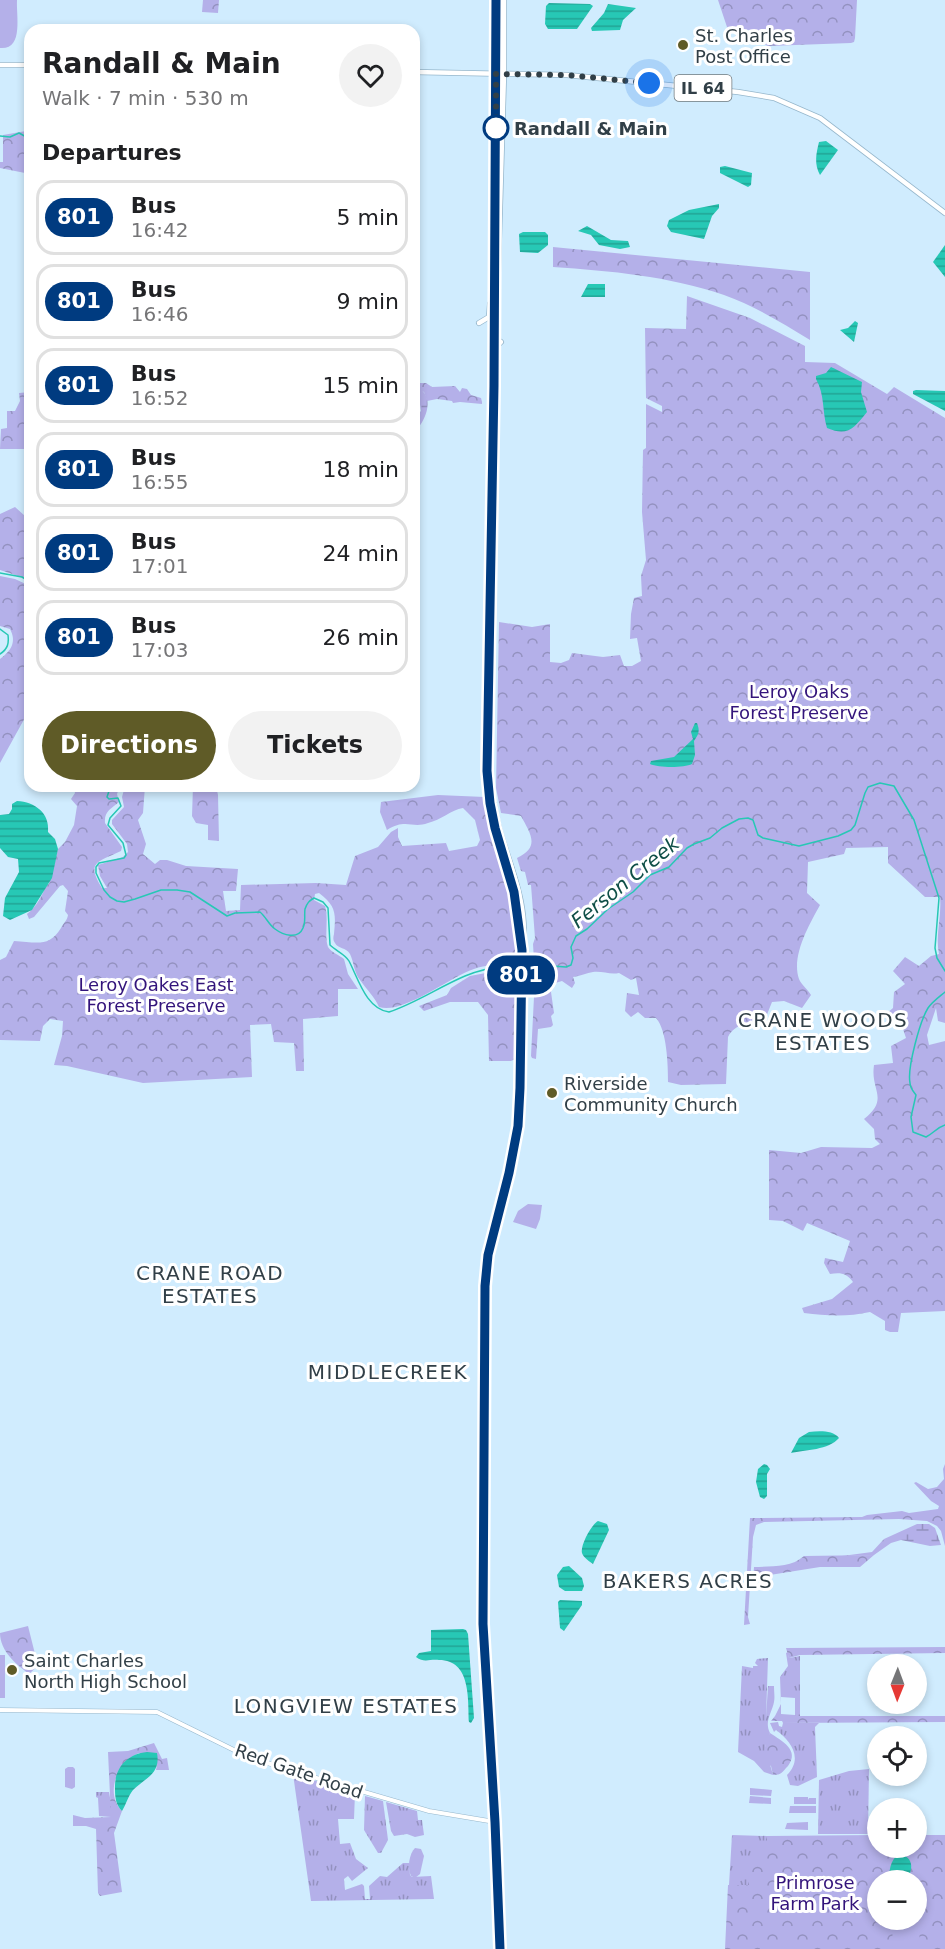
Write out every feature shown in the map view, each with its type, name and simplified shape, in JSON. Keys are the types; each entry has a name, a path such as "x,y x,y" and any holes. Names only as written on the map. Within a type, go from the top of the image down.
{"main road":[{"path":"494,386 496,0"},
{"path":"500,1949 483,1624 485,1286 488,1255 509,1173 518,1126 522,950 514,892 495,828 487,784 504,0"},
{"path":"0,65 24,64"},
{"name":"IL 64","path":"420,72 567,75 738,92 774,98 820,118 945,213"},
{"path":"479,323 489,316 493,284"},
{"path":"495,364 498,345 501,342"},
{"name":"Red Gate Road","path":"0,1710 157,1712 240,1753 279,1767 429,1811 495,1822"}],"green space":[{"path":"0,0 17,0 18,23 13,44 0,48"},
{"path":"203,0 219,0 218,13 202,12"},
{"path":"718,0 857,0 854,42 768,46 764,44 763,36 749,30 727,27"},
{"path":"24,131 24,173 0,168 0,162 3,162 3,135"},
{"path":"553,247 810,272 810,340 747,304 682,283 639,275 553,267"},
{"name":"Leroy Oaks Forest Preserve","path":"687,296 750,318 805,346 805,362 835,363 887,394 894,387 945,418 945,1023 938,1021 936,1008 927,1035 929,1045 945,1041 945,1311 901,1313 898,1332 885,1330 885,1321 870,1312 854,1315 804,1313 802,1308 832,1299 853,1282 843,1274 830,1274 824,1263 825,1258 843,1262 850,1241 807,1223 803,1231 783,1221 769,1220 769,1150 801,1153 821,1147 872,1148 880,1144 875,1139 874,1129 864,1119 872,1112 878,1100 873,1074 874,1065 893,1063 891,1046 906,1038 901,1023 893,1026 887,1024 886,1014 893,1008 894,992 905,984 893,971 905,957 919,966 931,956 939,954 940,897 925,897 888,863 888,847 846,848 844,854 808,862 807,893 820,905 802,941 797,970 800,981 811,995 802,1008 784,1001 772,1002 764,1022 743,1025 731,1032 728,1037 726,1084 681,1085 668,1082 666,1048 660,1023 656,1018 645,1018 638,1012 631,1017 625,1011 627,993 639,995 636,978 631,980 619,973 593,972 573,977 575,983 572,988 562,981 552,984 553,1025 538,1029 536,1059 531,1056 535,938 531,885 528,885 525,872 521,871 517,858 529,849 531,839 521,816 501,813 496,788 499,622 532,627 550,624 550,662 561,663 569,660 572,653 603,657 620,655 624,666 632,666 641,661 637,638 630,639 634,598 642,596 641,576 646,560 642,512 646,404 662,412 662,406 646,398 645,328 686,329"},
{"path":"420,383 426,383 432,387 455,386 460,392 462,388 467,389 471,395 481,398 482,404 453,403 437,399 427,401 424,392 420,391"},
{"path":"420,389 428,405 420,426"},
{"path":"19,393 24,393 24,449 0,449 1,429 7,428 7,411 15,411 20,401"},
{"path":"15,507 24,515 24,578 0,570 0,514"},
{"path":"0,576 24,583 24,719 0,763 0,659 10,649 13,638 10,629 0,626"},
{"name":"Leroy Oakes East Forest Preserve","path":"118,792 119,802 107,813 105,823 122,847 121,851 101,860 95,867 97,879 102,888 107,888 100,876 98,865 123,857 128,852 127,844 112,824 112,820 124,807 123,792 145,792 143,813 138,820 146,844 143,854 155,864 160,860 167,860 186,866 238,869 236,891 223,891 226,911 240,910 241,885 316,883 346,885 355,856 378,847 391,832 398,828 398,837 402,846 446,843 449,851 477,846 480,840 475,820 463,808 422,825 404,824 387,830 380,812 381,802 438,795 485,797 490,824 514,909 517,963 474,969 414,1000 389,1008 379,1007 358,977 350,954 334,942 334,910 319,893 315,894 314,900 325,906 328,947 344,959 348,974 358,989 338,989 338,1016 303,1019 304,1071 296,1071 294,1043 274,1042 271,1024 250,1025 252,1077 143,1083 54,1065 62,1036 63,1021 50,1019 43,1026 40,1041 0,1040 0,960 6,957 14,941 35,943 52,939 67,919 68,915 65,911 68,891 63,885 34,917 29,919 27,914 39,901 46,885 49,884 58,849 65,842 74,825 77,806 71,799 75,793"},
{"path":"193,792 217,792 219,841 208,840 208,825 196,823 192,816"},
{"path":"491,972 517,972 515,1059 511,1061 489,1061 488,1015 478,1002 450,1002 424,1011 419,1006 447,995 451,988 470,976"},
{"path":"528,1204 542,1205 536,1229 513,1222 518,1211"},
{"path":"945,1464 945,1546 941,1531 927,1521 899,1519 764,1522 756,1525 753,1537 748,1617 750,1624 744,1625 750,1518 862,1517 938,1509 939,1506 914,1483 928,1489 937,1487 944,1479"},
{"path":"917,1524 929,1524 935,1528 941,1545 930,1546 901,1540 891,1543 874,1555 842,1556 872,1552 884,1539"},
{"path":"874,1555 860,1567 820,1567 758,1577 753,1581 754,1567 793,1563 804,1556"},
{"path":"28,1626 36,1658 41,1663 29,1674 6,1651 0,1633"},
{"path":"945,1647 945,1653 800,1655 789,1658 786,1648"},
{"path":"788,1652 789,1658 800,1656 800,1717 775,1716 781,1704 780,1677 788,1666 786,1653","holes":["781,1697 795,1698 795,1715 781,1714"]},
{"path":"0,1655 5,1655 5,1698 0,1698"},
{"path":"768,1658 766,1718 768,1686 774,1686 774,1698 768,1721 770,1733 765,1747 773,1775 764,1772 754,1761 738,1752 742,1666 753,1668 753,1666 758,1666 755,1663 757,1659"},
{"path":"775,1716 945,1716 945,1722 783,1723 782,1721 771,1721"},
{"path":"778,1722 782,1727 783,1723 819,1723 815,1727 817,1777 798,1786 790,1785 787,1775 792,1769 795,1756 790,1744 776,1730 774,1732 770,1723"},
{"path":"770,1733 788,1746 792,1755 788,1766 782,1773 776,1775 773,1775 771,1766 766,1763 765,1759 766,1743"},
{"path":"154,1743 162,1759 167,1758 169,1770 156,1770 157,1765 139,1753 125,1763 116,1778 114,1795 122,1811 114,1833 122,1892 100,1896 98,1893 96,1829 73,1826 73,1815 85,1818 111,1817 108,1752 128,1751"},
{"path":"68,1767 75,1769 75,1787 72,1789 65,1787 65,1769"},
{"path":"867,1769 867,1834 818,1834 819,1780 849,1771"},
{"path":"293,1774 355,1793 354,1819 338,1819 340,1844 350,1843 356,1859 368,1868 352,1881 348,1876 344,1879 345,1890 362,1884 365,1899 370,1899 369,1886 380,1876 387,1877 403,1863 409,1863 412,1877 431,1876 434,1899 311,1901"},
{"path":"750,1788 772,1790 771,1796 750,1795"},
{"path":"96,1792 109,1792 111,1817 99,1816"},
{"path":"365,1796 383,1801 388,1840 381,1853 378,1853 364,1830"},
{"path":"750,1796 771,1798 771,1804 749,1803"},
{"path":"794,1797 808,1797 808,1800 816,1798 816,1804 794,1804"},
{"path":"386,1802 417,1811 418,1820 422,1820 424,1835 394,1836"},
{"path":"790,1806 816,1806 816,1813 789,1813"},
{"path":"808,1822 808,1830 785,1829 787,1823"},
{"path":"732,1835 767,1836 767,1857 749,1856 749,1885 729,1885"},
{"name":"Primrose Farm Park","path":"867,1835 867,1858 927,1858 927,1835 945,1835 945,1949 725,1949 728,1885 749,1885 749,1856 767,1856 767,1836"},
{"path":"415,1848 421,1849 424,1856 420,1874 415,1878 411,1876 409,1865"},
{"path":"829,1870 835,1872 837,1878 835,1884 829,1886 823,1884 821,1878 823,1872"},
{"path":"850,1870 856,1872 858,1878 856,1884 850,1886 844,1884 842,1878 844,1872"},
{"path":"829,1890 837,1898 829,1906 821,1898"},
{"path":"850,1890 856,1892 858,1898 856,1904 850,1906 844,1904 842,1898 844,1892"},
{"path":"893,1930 920,1930 919,1949 892,1949"},
{"path":"760,1945 802,1945 802,1949 760,1949"}],"shaded area":[{"path":"549,3 593,6 577,29 548,29 545,24 546,6"},
{"path":"608,4 636,8 623,20 620,30 592,31 591,28 604,13"},
{"path":"826,141 838,150 820,175 816,163 817,151 819,142"},
{"path":"725,166 752,173 751,185 748,187 720,173 720,167"},
{"path":"719,204 704,239 671,232 667,226 669,220 689,210"},
{"path":"587,226 611,240 628,241 630,247 620,249 599,245 591,235 578,231"},
{"path":"545,232 548,235 548,245 538,253 520,252 519,234"},
{"path":"945,245 945,277 933,262"},
{"path":"588,284 605,284 605,297 581,297"},
{"path":"855,321 858,323 854,342 840,330 848,328"},
{"path":"831,367 862,382 861,392 867,412 850,429 840,432 827,428 822,397 816,379 816,376 826,373"},
{"path":"916,390 945,391 945,411 913,394"},
{"path":"695,723 699,730 694,741 695,755 692,764 671,767 650,764 651,761 674,757 693,739 691,732"},
{"path":"17,801 35,806 44,814 47,819 48,832 55,839 58,849 52,878 32,910 10,920 3,916 5,898 19,872 18,859 8,857 0,848 0,815 9,814 12,804"},
{"path":"809,1432 830,1432 839,1438 823,1447 791,1453 799,1438"},
{"path":"764,1464 770,1469 767,1474 767,1496 764,1499 760,1497 756,1482 758,1469"},
{"path":"598,1521 607,1524 609,1530 593,1564 584,1556 582,1550 589,1531"},
{"path":"569,1566 582,1578 584,1586 582,1591 565,1591 559,1587 557,1575 563,1567"},
{"path":"560,1600 582,1601 582,1605 564,1631 560,1628 558,1602"},
{"path":"463,1629 468,1634 474,1718 471,1723 469,1722 466,1682 457,1666 449,1662 416,1657 419,1653 431,1651 431,1630"},
{"path":"147,1752 157,1753 157,1766 151,1775 133,1790 122,1811 116,1798 115,1781 119,1769 128,1759"},
{"path":"895,1858 908,1858 910,1870 890,1870"}],"waterway":[{"path":"0,136 10,137 19,133 24,136"},
{"name":"Ferson Creek","path":"0,573 24,578"},
{"name":"Ferson Creek","path":"0,629 8,635 6,648 0,654"},
{"name":"Ferson Creek","path":"109,792 107,797 109,799 118,798 121,806 110,818 108,825 123,843 126,855 124,858 99,863 96,867 96,873 110,897 124,902 161,890 190,892 227,916 235,913 260,912 275,929 290,935 301,932 306,907 308,902 314,898 323,902 328,908 330,945 349,961 374,1005 389,1012 455,980 477,972 515,966 566,967 571,965 573,958 571,947 576,936 608,909 633,892 650,875 669,867 687,848 710,838 739,819 748,818 753,820 758,835 763,838 799,846 838,836 851,830 855,825 868,787 880,783 894,786 914,820 939,898 935,948 937,958 945,971"},
{"name":"Ferson Creek","path":"945,992 928,1008 925,1014 910,1067 911,1086 916,1095 911,1117 913,1132 926,1137 945,1125"}],"bus line":[{"name":"801","path":"496,0 494,386 487,784 495,828 514,892 522,950 518,1126 509,1173 488,1255 485,1286 483,1624 500,1949"}],"place":[{"name":"St. Charles Post Office","path":"683,45"},
{"name":"Randall & Main","path":"496,128"},
{"name":"Riverside Community Church","path":"552,1093"},
{"name":"Saint Charles North High School","path":"12,1670"}],"district":[{"name":"CRANE WOODS ESTATES","path":"823,1032"},
{"name":"CRANE ROAD ESTATES","path":"210,1284"},
{"name":"MIDDLECREEK","path":"388,1372"},
{"name":"BAKERS ACRES","path":"688,1581"},
{"name":"LONGVIEW ESTATES","path":"346,1706"}],"route":[{"path":"496,128 496,74 567,75 649,83"}]}
